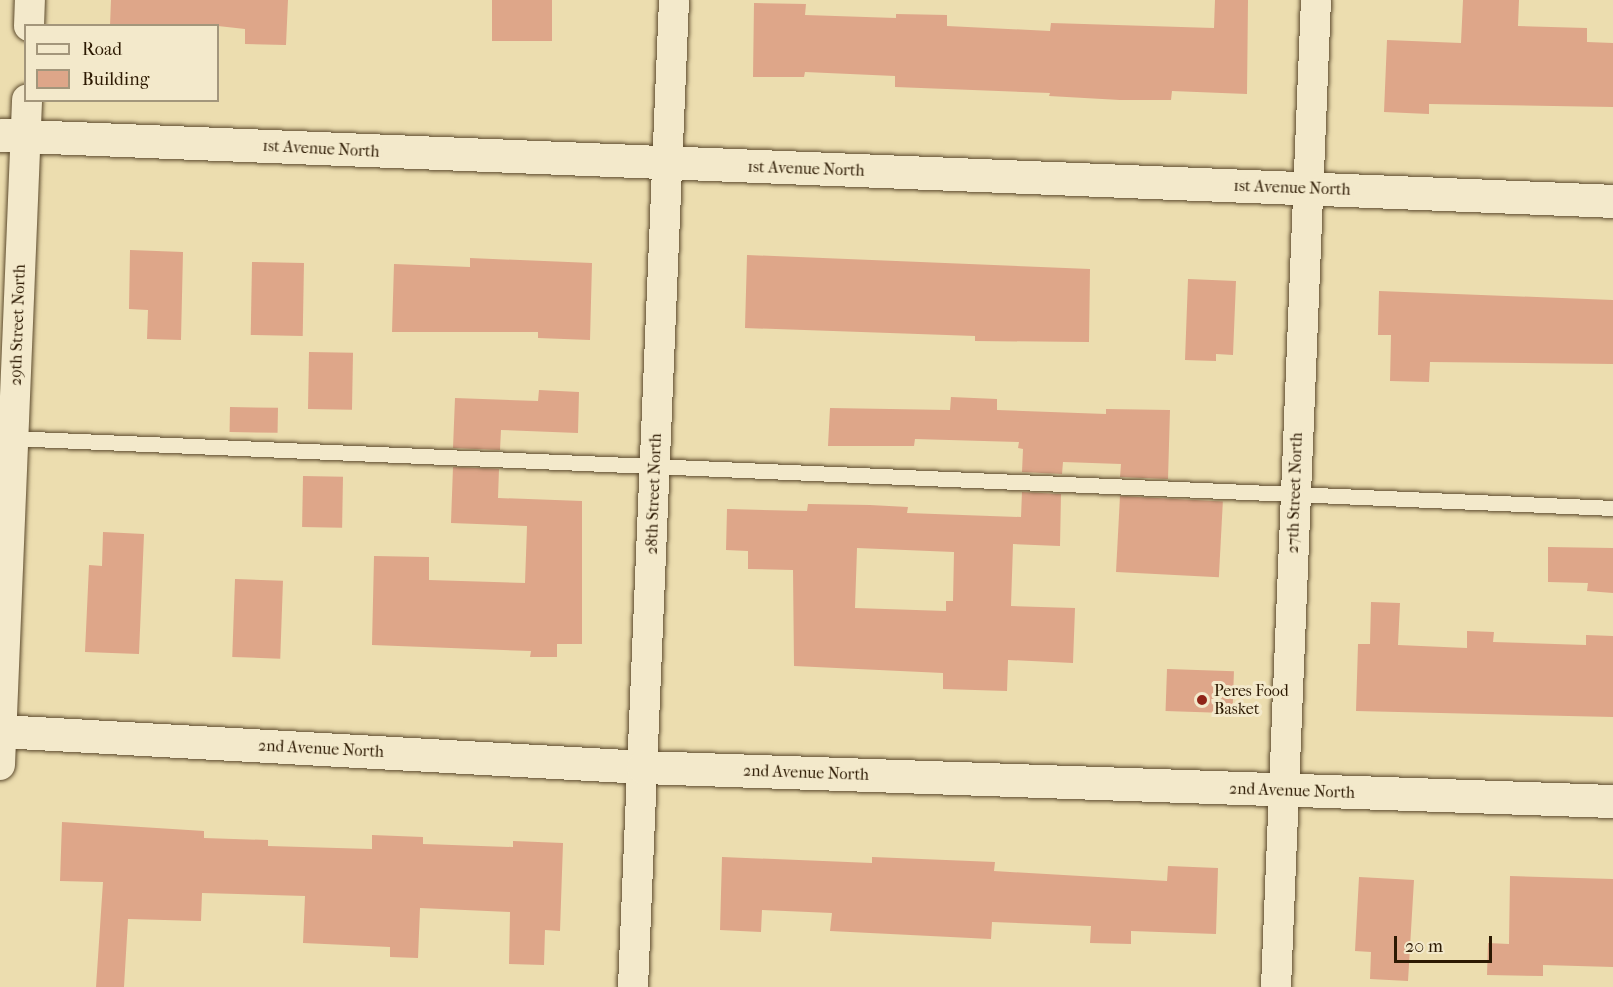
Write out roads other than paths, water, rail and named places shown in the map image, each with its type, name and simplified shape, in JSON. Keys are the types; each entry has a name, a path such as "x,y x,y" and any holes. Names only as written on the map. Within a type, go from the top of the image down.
{"main road":[{"name":"1st Avenue North","path":"13,135 668,164 1613,201"},
{"name":"2nd Avenue North","path":"1,731 643,768 1613,801"}],"street":[{"path":"29,24 30,0"},
{"name":"28th Street North","path":"633,987 674,0"},
{"name":"27th Street North","path":"1276,987 1282,790 1316,0"},
{"name":"29th Street North","path":"0,765 13,135 26,102"}],"lane":[{"path":"7,438 656,464 1613,508"}],"place":[{"name":"Peres Food Basket","path":"1202,700"}]}
